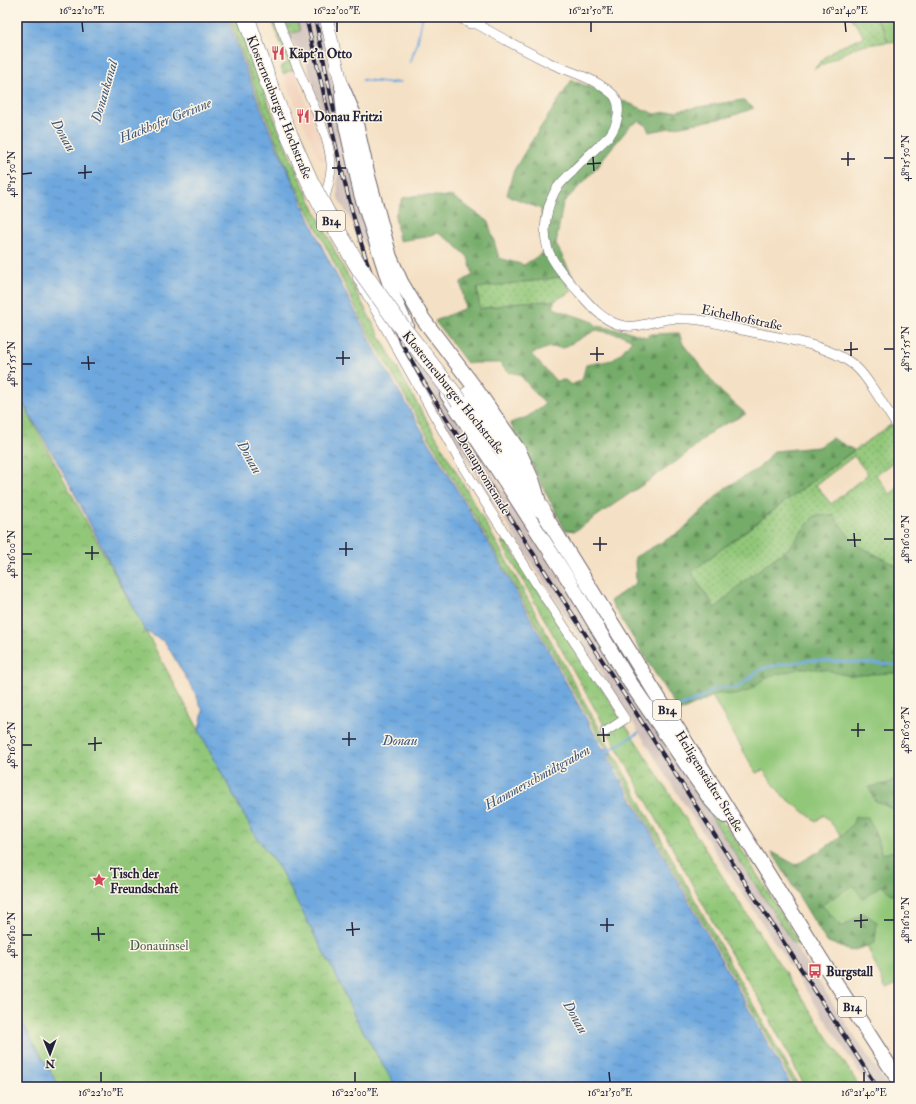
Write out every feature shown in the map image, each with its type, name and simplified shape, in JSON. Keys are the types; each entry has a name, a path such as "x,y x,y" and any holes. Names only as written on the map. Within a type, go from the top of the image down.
{"highway":[{"name":"Klosterneuburger Hochstraße","path":"246,17 271,90 310,182 360,269 459,401 509,460"},
{"name":"Klosterneuburger Hochstraße","path":"257,17 270,58 293,118 320,178 348,231 389,292 468,395 486,421 509,460"},
{"name":"Heiligenstädter Straße","path":"509,460 541,509"}],"main road":[{"path":"326,17 342,87 344,116 361,194 394,298 415,346 551,552 629,681 710,799 746,838"},
{"path":"342,87 354,114 368,176 390,258 401,282 423,319 476,388 519,451 533,482 541,509"},
{"name":"Heiligenstädter Straße","path":"541,509 834,980 899,1081"}],"street":[{"name":"Donaupromenade","path":"277,17 304,84 315,106 327,143 331,164 330,177 322,206 326,221 463,466 544,596 625,719 605,732"},
{"name":"Eichelhofstraße","path":"459,17 470,24 477,24 552,64 592,79 616,97 618,112 616,124 613,130 610,135 558,187 549,207 545,236 548,251 554,260 568,280 599,314 611,322 623,326 636,326 671,319 709,321 826,350 844,358 865,376 899,429"},
{"path":"477,24 485,17"}],"shaded area":[{"path":"296,17 319,17 352,173 380,267 367,248 338,198 337,162 326,123 305,59 300,61 290,34 299,31"},
{"path":"294,69 307,108 310,107 326,147 327,160 323,162 316,153 283,74"},
{"path":"386,319 427,370 636,700 888,1087 869,1087 679,796 455,443 406,358"}],"green space":[{"path":"229,17 237,17 268,104 283,140 337,255 399,372 609,746 604,745 497,555 368,332 291,176 248,70"},
{"path":"271,17 275,17 294,69 283,74 281,66 288,63"},
{"path":"283,17 296,17 300,31 290,34"},
{"path":"851,17 876,17 884,30 888,42 859,46 814,69 825,57 838,48 864,37"},
{"path":"876,17 899,17 899,41 888,42 884,30"},
{"path":"572,80 655,114 742,100 754,108 729,117 649,132 646,125 639,121 631,125 604,157 598,167 563,203 556,244 573,277 563,276 477,288 480,309 521,302 554,301 553,306 556,309 593,322 597,326 627,331 646,337 650,334 679,333 683,344 721,392 746,414 713,430 673,464 575,531 565,530 510,423 527,417 545,404 519,374 508,372 499,363 467,363 435,321 465,308 461,282 473,275 468,257 452,242 438,233 399,241 395,215 403,198 419,195 453,197 488,221 499,258 524,265 544,252 541,209 507,195 513,172","holes":["596,330 622,335 632,340 623,351 613,360 586,365 582,380 571,385 565,380 556,381 531,354 550,347 563,348"]},
{"path":"563,276 572,291 554,301 521,302 479,309 477,287"},
{"name":"Donauinsel","path":"17,393 253,832 281,871 338,980 355,1017 396,1087 59,1087 17,1014"},
{"path":"892,424 899,434 899,459 898,458 876,475 890,494 899,487 899,567 855,544 814,516 790,547 748,578 715,608 690,571","holes":["854,456 868,474 831,504 816,485"]},
{"path":"832,438 854,450 691,572 715,608 748,578 790,547 814,516 833,515 855,544 899,567 899,674 852,676 841,674 767,677 752,689 737,695 718,694 679,712 610,601 636,583 635,557 680,532 725,488 759,468 774,451 818,447"},
{"path":"501,542 506,542 860,1087 805,1087 762,1004 725,944 639,787"},
{"path":"803,668 826,670 852,676 899,674 899,776 888,783 869,787 874,800 899,814 899,850 882,854 875,832 868,817 855,817 853,823 842,836 824,815 816,821 782,795 763,770 756,773 712,696 718,694 737,695 752,689 767,677"},
{"path":"613,753 799,1087 795,1087 609,754"},
{"path":"899,776 899,814 874,800 869,787 888,783"},
{"path":"697,789 732,834 800,944 794,944 694,790"},
{"path":"868,816 882,854 899,850 899,896 891,894 863,913 877,922 875,944 851,951 826,941 772,852 796,865 838,838 851,824 855,817"},
{"path":"853,885 863,899 881,885 891,894 899,896 899,983 886,989 867,946 875,943 877,922 863,913 842,927 822,905"}],"water":[{"name":"Donau","path":"17,17 227,17 270,131 322,247 380,359 496,556 603,749 609,746 612,753 607,756 792,1087 396,1087 355,1017 338,980 281,871 253,832 199,730 203,711 195,693 165,642 145,631 66,477 17,393"},
{"path":"17,1014 59,1087 17,1087"}],"waterway":[{"name":"Hackhofer Gerinne","path":"410,62 417,43 422,17"},
{"name":"Hackhofer Gerinne","path":"363,80 390,83 400,82"},
{"name":"Hammerschmidtgraben","path":"677,708 701,698 716,688 738,687 761,669 776,665 810,660 899,665"},
{"name":"Hammerschmidtgraben","path":"608,751 638,733"}],"railway":[{"path":"306,17 338,155 360,240 377,289 396,332 430,393 877,1087"},
{"path":"315,17 334,111"}],"place":[{"name":"Käpt'n Otto","path":"278,53"},
{"name":"Donau Fritzi","path":"303,116"},
{"name":"Tisch der Freundschaft","path":"99,880"},
{"name":"Burgstall","path":"815,971"}],"water label":[{"name":"Donaukanal","path":"104,91"}]}
